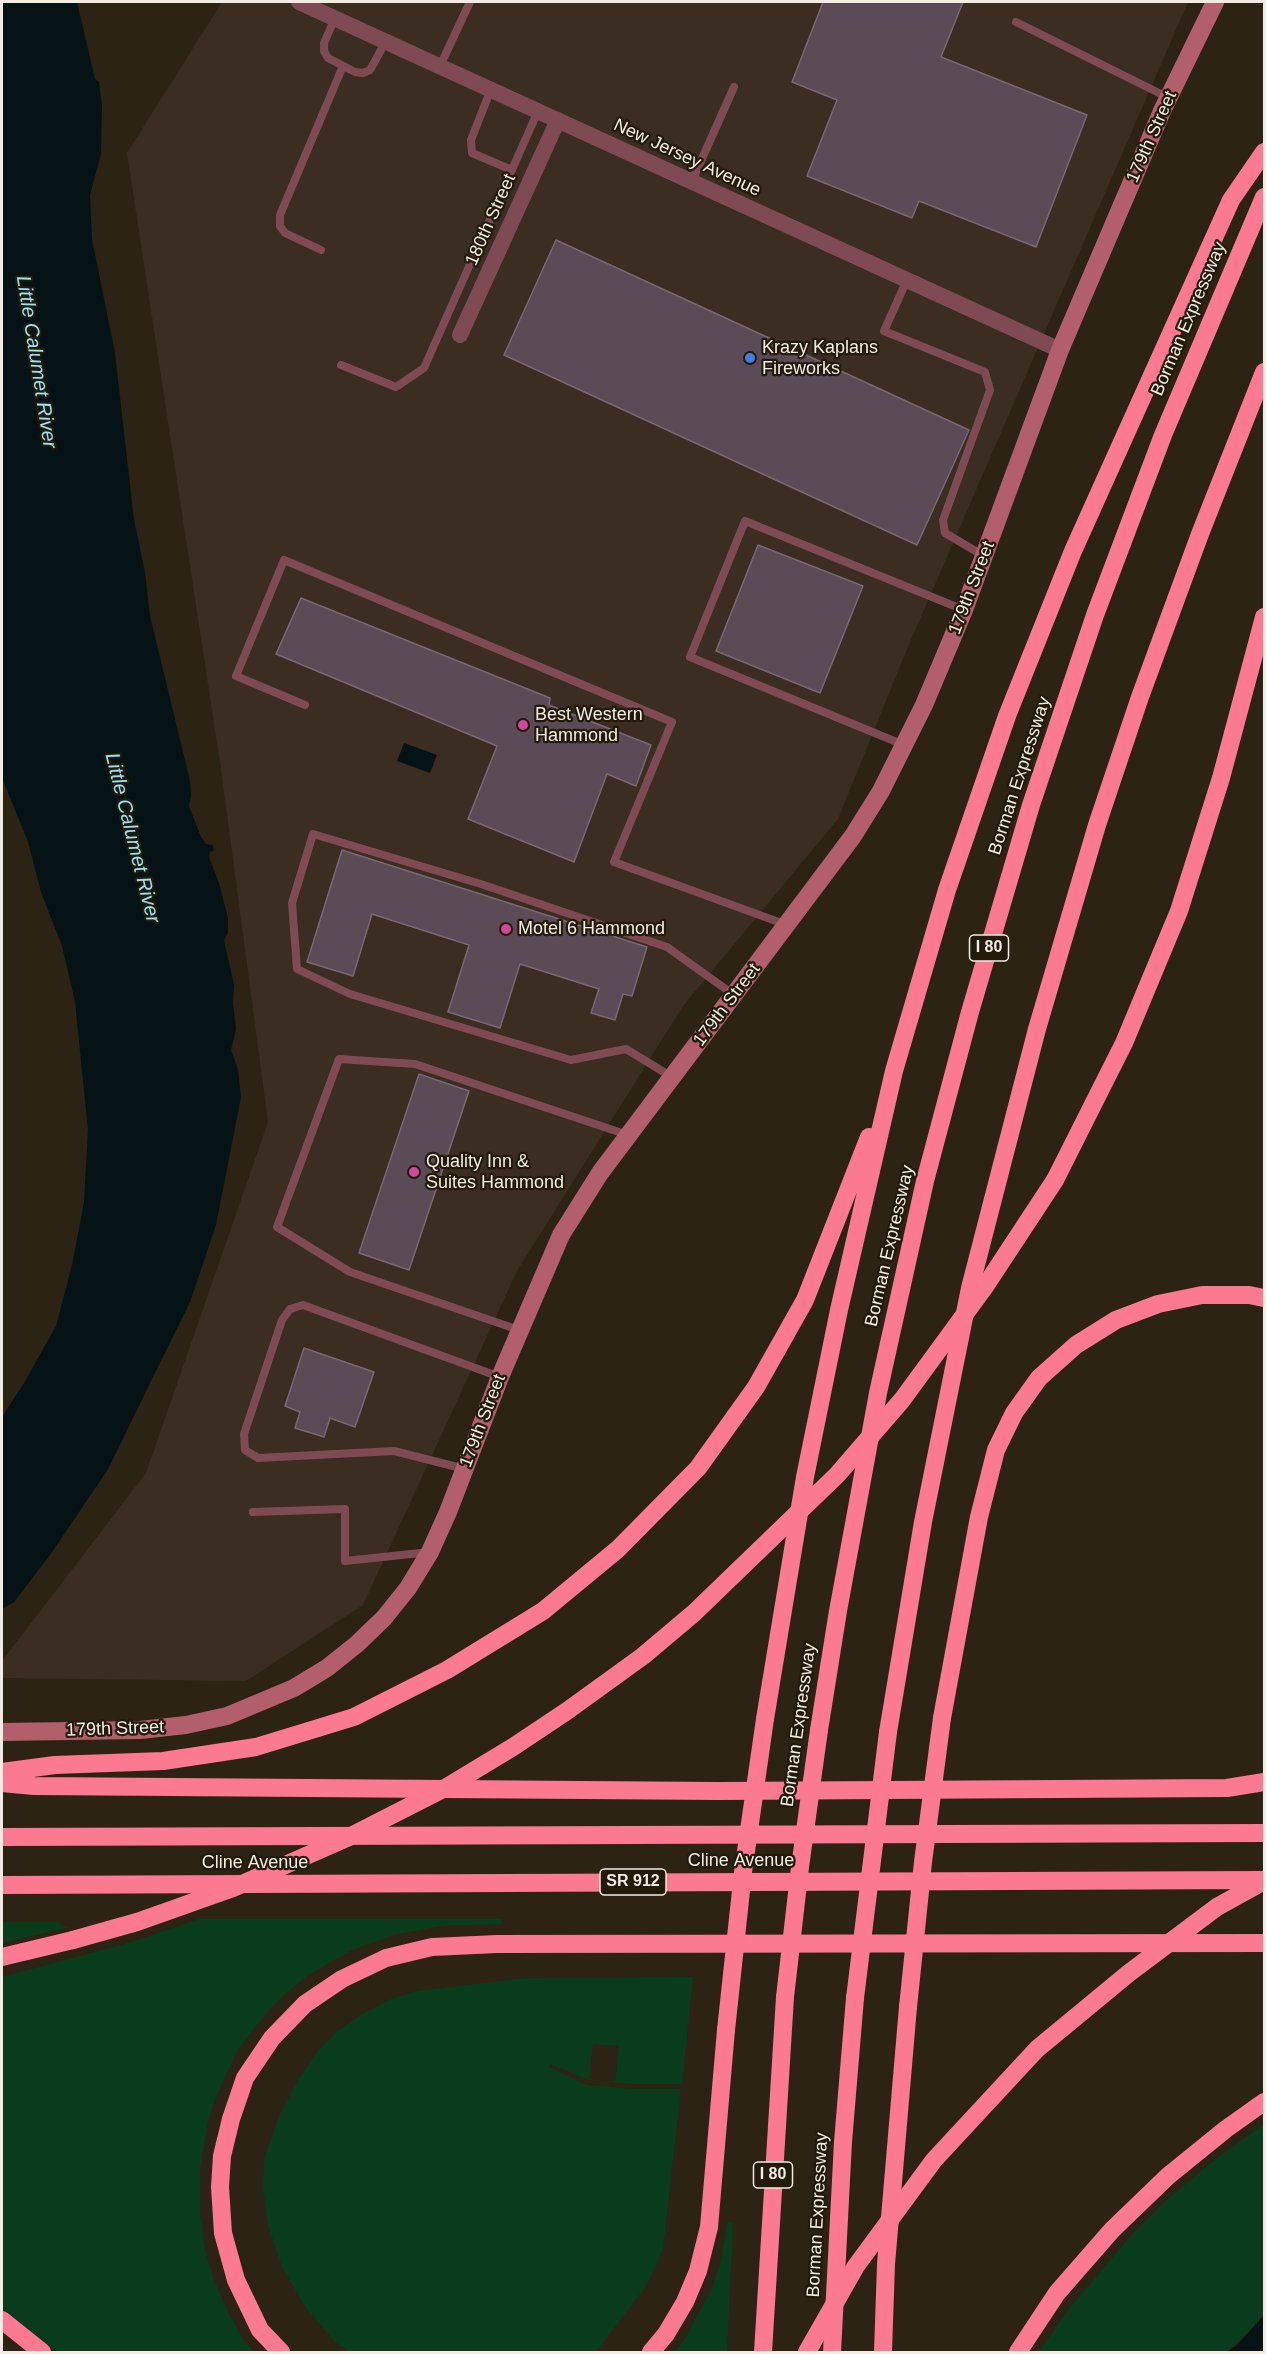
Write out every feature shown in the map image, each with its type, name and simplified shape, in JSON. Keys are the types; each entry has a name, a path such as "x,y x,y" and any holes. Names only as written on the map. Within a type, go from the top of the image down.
{"highway":[{"path":"651,2352 666,2334 685,2302 698,2271 709,2227 726,2030 743,1872 765,1719 805,1477 839,1310 894,1071 950,879 1007,716 1073,551 1231,200 1264,152"},
{"name":"Borman Expressway","path":"763,2352 785,1997 800,1867 838,1611 878,1393 925,1181 973,1000 1030,805 1095,615 1163,435 1264,197"},
{"name":"Borman Expressway","path":"832,2352 842,2165 855,1998 888,1732 923,1522 970,1288 1037,1029 1097,825 1140,697 1200,534 1264,372"},
{"path":"2,1958 137,1922 233,1888 349,1837 447,1786 505,1752 567,1711 643,1656 694,1613 837,1475 902,1400 984,1287 1055,1180 1124,1043 1179,911 1221,778 1264,616"},
{"path":"2,1772 55,1765 163,1761 255,1747 354,1717 447,1670 543,1611 618,1549 698,1467 756,1387 805,1300 835,1228 894,1071"},
{"path":"884,2352 886,2264 923,1862 942,1718 979,1517 996,1450 1014,1413 1039,1378 1076,1345 1116,1320 1158,1304 1202,1295 1249,1295 1264,1298"},
{"path":"2,1783 34,1786 731,1791 1227,1788 1264,1782"},
{"name":"Cline Avenue","path":"2,1837 1264,1833"},
{"path":"807,2352 856,2266 934,2160 1037,2049 1129,1973 1217,1907 1264,1881"},
{"name":"Cline Avenue","path":"2,1885 1264,1881"},
{"path":"281,2352 260,2330 236,2280 224,2233 220,2176 222,2156 231,2119 245,2078 272,2038 305,2004 342,1979 386,1958 432,1947 497,1944 1264,1943"},
{"path":"1018,2352 1057,2293 1112,2230 1168,2175 1264,2102"},
{"path":"2,2320 42,2352"}],"street":[{"name":"New Jersey Avenue","path":"298,2 1059,350"},
{"name":"179th Street","path":"2,1732 140,1731 186,1725 227,1716 261,1704 327,1668 357,1644 384,1618 402,1596 430,1552 519,1329 561,1235 600,1173 788,926 853,836 904,745 924,705 964,610 1059,350 1169,98 1215,2"},
{"name":"180th Street","path":"460,336 558,120"}],"lane":[{"path":"440,66 470,2"},
{"path":"335,18 324,43 324,51 328,58 343,66 363,73 370,70 386,41"},
{"path":"1016,22 1169,98"},
{"path":"321,250 285,232 280,226 280,215 343,66"},
{"path":"692,181 734,87"},
{"path":"491,89 471,140 472,153 512,170"},
{"path":"341,365 396,387 424,368 538,111"},
{"path":"907,280 884,331 985,372 990,390 943,520 945,533 984,556"},
{"path":"904,745 690,657 745,521 964,610"},
{"path":"305,705 236,676 284,560 672,722 614,862 788,926"},
{"path":"672,1077 626,1049 571,1060 350,994 297,969 292,903 313,834 481,884 667,947 734,995"},
{"path":"519,1329 350,1272 277,1227 339,1059 415,1065 629,1135"},
{"path":"465,1469 394,1451 258,1458 245,1450 244,1434 282,1320 290,1309 303,1305 500,1377"},
{"path":"253,1512 345,1509 345,1561 430,1552"}],"shaded area":[{"path":"222,2 1188,2 907,649 838,819 683,1006 517,1271 363,1605 246,1681 2,1678 2,1661 146,1473 268,1122 221,769 127,153"}],"green space":[{"path":"199,1919 502,1919 502,1924 442,1926 393,1935 350,1951 307,1976 282,1997 237,2051 215,2099 208,2122 200,2170 200,2217 205,2250 213,2277 228,2312 244,2341 254,2352 57,2352 2,2308 2,1977 132,1942"},
{"path":"2,1922 58,1922 70,1927 2,1943"},
{"path":"693,1977 682,2084 632,2084 588,2080 551,2064 549,2067 587,2085 632,2089 681,2089 663,2249 647,2285 596,2352 350,2352 335,2342 306,2308 282,2267 268,2225 263,2187 264,2158 280,2114 298,2080 318,2051 338,2031 362,2014 391,1999 417,1991 527,1978","holes":["593,2044 619,2046 615,2082 589,2079"]},
{"path":"1264,2124 1264,2315 1259,2323 1227,2352 1039,2352 1068,2310 1131,2236 1169,2198 1212,2162"},
{"path":"728,2222 733,2222 727,2352 675,2352 685,2339 711,2290 720,2265"}],"water":[{"name":"Little Calumet River","path":"2,2 77,2 95,79 99,82 102,106 101,154 90,195 92,239 115,353 134,520 145,572 150,616 190,781 189,806 201,837 206,844 213,845 214,851 210,852 209,857 219,883 228,918 228,933 224,940 234,985 233,1003 236,1029 231,1050 238,1070 241,1097 216,1225 190,1302 107,1471 50,1555 14,1602 2,1609 2,1417 56,1326 72,1265 84,1202 88,1130 75,1002 62,946 41,892 28,842 2,778"},
{"path":"404,743 437,755 430,773 397,761"},
{"path":"1264,2315 1264,2352 1227,2352 1237,2345"}],"building":[{"path":"823,2 963,2 941,57 1087,115 1036,247 919,201 912,218 807,176 837,100 792,82"},
{"path":"556,240 969,430 917,545 504,355"},
{"path":"758,545 863,586 820,693 716,651"},
{"name":"Best Western Hammond","path":"301,598 550,698 549,705 651,745 636,786 607,774 574,862 468,819 497,746 276,654"},
{"name":"Motel 6 Hammond","path":"342,850 647,947 632,996 623,994 615,1020 591,1013 599,989 520,964 500,1028 448,1012 469,945 372,914 353,976 307,962"},
{"name":"Quality Inn & Suites Hammond","path":"419,1074 469,1091 409,1270 359,1253"},
{"path":"304,1348 374,1372 355,1427 330,1418 324,1437 295,1428 300,1412 285,1406"}],"place":[{"name":"Krazy Kaplans Fireworks","path":"750,358"},
{"name":"Best Western Hammond","path":"523,725"},
{"name":"Motel 6 Hammond","path":"506,929"},
{"name":"Quality Inn & Suites Hammond","path":"414,1172"}]}
